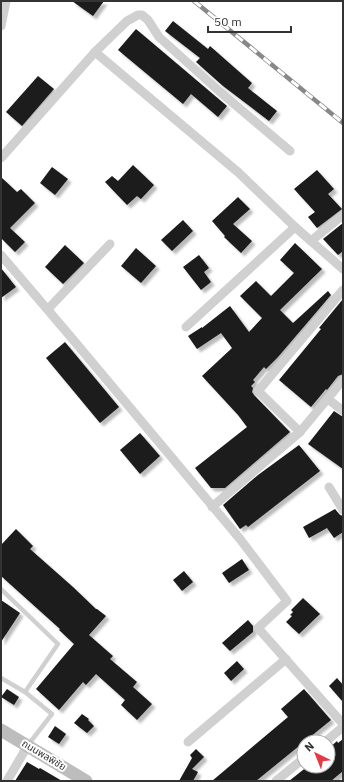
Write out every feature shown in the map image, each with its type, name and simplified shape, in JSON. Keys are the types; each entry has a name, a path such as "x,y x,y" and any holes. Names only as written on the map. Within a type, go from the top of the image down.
{"street":[{"path":"1,26 6,1"},
{"path":"1,158 95,52 126,21 138,15 148,20 159,36 218,91 290,151"},
{"path":"95,52 239,173 295,227 343,269"},
{"path":"311,241 343,214"},
{"path":"186,327 295,227"},
{"path":"48,309 110,244"},
{"path":"1,255 240,539 288,601 258,628 343,724"},
{"path":"300,432 258,391 343,290"},
{"path":"212,507 300,432 343,380"},
{"path":"328,399 343,411"},
{"path":"329,487 343,510"},
{"path":"188,742 286,659"},
{"path":"334,734 343,727"},
{"name":"ถนนพลพิชัย","path":"1,730 86,781"},
{"path":"7,781 28,746"},
{"path":"276,781 296,765"}],"lane":[{"path":"1,589 58,644 25,692"},
{"path":"1,678 25,692 52,714 28,746"}],"building":[{"path":"72,1 104,1 93,16"},
{"path":"173,21 208,49 210,46 252,83 248,88 277,111 269,121 223,86 196,62 200,58 165,31"},
{"path":"136,29 227,106 218,117 191,94 183,104 118,50"},
{"path":"38,76 54,89 22,126 6,112"},
{"path":"133,165 154,185 141,199 137,196 127,205 105,182 112,176 118,181"},
{"path":"52,167 68,179 55,195 40,183"},
{"path":"317,170 334,189 328,194 342,209 317,228 308,217 315,212 294,189"},
{"path":"1,177 17,192 21,189 35,203 10,228 25,242 15,252 1,238"},
{"path":"238,197 250,209 233,224 252,241 241,253 224,237 225,236 212,221"},
{"path":"183,220 193,231 172,251 161,240"},
{"path":"343,223 343,251 338,255 323,239"},
{"path":"295,243 322,269 280,310 293,323 328,291 331,295 278,357 266,369 264,367 253,380 255,382 251,386 253,388 252,392 254,395 290,432 225,488 211,488 195,468 247,427 202,376 232,348 221,333 197,349 188,336 202,328 230,306 249,332 262,318 240,296 256,281 271,296 294,273 280,260"},
{"path":"65,245 84,263 63,284 45,267"},
{"path":"136,248 156,266 141,283 121,266"},
{"path":"199,255 209,268 204,272 211,282 201,290 183,267"},
{"path":"1,268 16,287 1,298"},
{"path":"343,299 343,374 338,376 311,407 279,380 321,329 319,328"},
{"path":"65,342 119,407 100,423 46,358"},
{"path":"334,411 343,417 343,469 308,444"},
{"path":"140,433 160,456 140,474 120,450"},
{"path":"299,445 320,471 248,527 246,525 240,529 223,505 258,475"},
{"path":"335,509 340,515 343,516 343,532 334,538 327,528 309,538 303,527"},
{"path":"16,529 33,546 30,549 96,609 106,616 89,635 113,656 110,659 137,682 133,687 152,704 137,720 121,705 125,700 96,674 86,685 83,682 59,710 36,689 74,644 59,630 60,629 1,576 1,545"},
{"path":"242,559 249,570 229,583 222,573"},
{"path":"184,571 193,582 182,591 173,580"},
{"path":"303,598 320,614 299,634 286,622 292,616 290,615 293,612 291,610"},
{"path":"1,600 20,613 1,642"},
{"path":"248,620 253,626 253,632 230,651 222,643"},
{"path":"237,661 244,669 231,681 224,673"},
{"path":"337,678 343,685 343,702 329,686"},
{"path":"7,689 19,697 14,705 1,697"},
{"path":"304,689 331,720 314,734 296,734 296,748 256,781 212,781 288,717 281,709"},
{"path":"82,714 89,719 88,720 94,726 87,733 74,723"},
{"path":"55,726 66,734 59,744 48,737"},
{"path":"343,739 343,771 331,781 289,781 298,774 336,774 336,742 337,741 338,743"},
{"path":"196,749 204,757 192,769 198,772 193,781 179,781 192,758 190,755"},
{"path":"27,762 39,769 40,768 62,781 15,781"}],"railway":[{"path":"194,1 343,123"}]}
